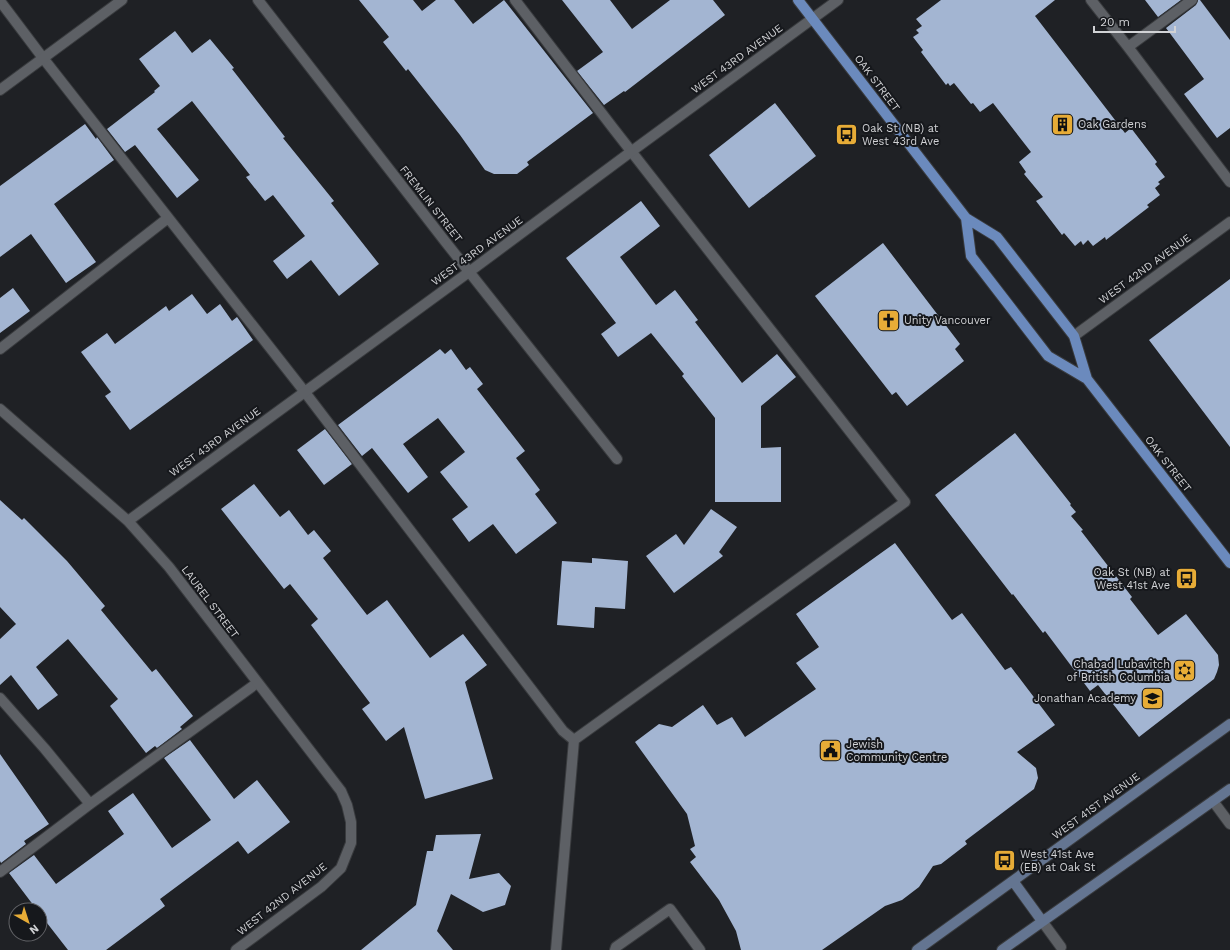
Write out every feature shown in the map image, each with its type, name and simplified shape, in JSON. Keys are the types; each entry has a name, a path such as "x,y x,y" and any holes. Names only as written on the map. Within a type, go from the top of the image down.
{"main road":[{"name":"OAK STREET","path":"798,0 966,218 997,237 1074,336 1087,378 1230,563"},
{"name":"OAK STREET","path":"966,218 971,256 1048,356 1087,378"},
{"name":"WEST 41ST AVENUE","path":"918,950 1230,724"},
{"path":"1002,950 1230,789"},
{"path":"1013,881 1042,921"}],"street":[{"path":"0,90 122,0"},
{"name":"FREMLIN STREET","path":"258,0 469,272 617,458"},
{"path":"515,0 905,502 574,740 556,950"},
{"name":"WEST 43RD AVENUE","path":"128,521 838,0"},
{"path":"1091,0 1230,182"},
{"path":"1128,47 1192,0"},
{"path":"0,1 304,391 563,731 574,740"},
{"path":"0,349 168,218"},
{"name":"WEST 42ND AVENUE","path":"1074,336 1230,222"},
{"name":"LAUREL STREET","path":"0,409 128,521 169,567 341,791 347,805 351,822 351,844"},
{"path":"0,872 90,804 257,683"},
{"path":"0,698 45,749 90,804"},
{"path":"1213,801 1230,824"},
{"name":"WEST 42ND AVENUE","path":"236,950 321,887 340,868 351,844"},
{"path":"615,950 616,947 670,909 700,950"},
{"path":"1042,921 1061,947"}],"building":[{"path":"359,0 413,0 422,11 436,0 454,0 473,24 504,0 593,113 527,162 529,165 517,174 494,174 485,170 460,135 408,69 406,71 383,42 389,37"},
{"path":"562,0 610,0 632,29 670,0 713,0 725,15 625,92 624,91 604,105 577,71 603,52"},
{"name":"Oak Gardens","path":"941,0 1055,0 1035,16 1125,133 1131,128 1157,162 1155,164 1165,177 1158,182 1160,184 1155,188 1160,195 1147,205 1149,207 1106,240 1105,237 1093,246 1088,240 1083,245 1081,241 1075,246 1064,233 1062,235 1036,201 1043,197 1024,174 1026,172 1019,162 1031,152 993,103 980,112 973,103 971,104 954,83 950,86 948,83 946,85 921,52 923,50 913,37 919,33 916,30 922,26 916,19"},
{"path":"1145,0 1181,0 1158,17"},
{"path":"1198,0 1200,0 1230,40 1230,128 1217,138 1184,94 1204,79 1166,28 1196,5"},
{"path":"175,31 192,53 210,39 234,68 232,69 285,137 283,138 334,201 331,203 379,264 339,296 311,260 287,279 273,261 305,236 273,195 265,201 246,177 250,175 192,101 157,129 199,180 177,198 135,145 125,152 107,129 155,92 154,91 160,86 139,59"},
{"path":"775,103 816,156 749,208 709,155"},
{"path":"85,124 114,160 54,204 96,262 66,283 31,234 0,257 0,186"},
{"path":"641,201 660,226 620,257 656,305 675,290 698,320 695,322 742,383 777,354 796,377 761,406 761,448 781,447 781,502 715,502 715,418 682,376 684,374 651,333 618,357 601,334 616,323 566,258"},
{"name":"Unity Vancouver","path":"883,243 960,344 955,349 964,361 907,406 896,392 892,395 815,296"},
{"path":"1230,279 1230,447 1149,340"},
{"path":"13,288 30,311 0,333 0,298"},
{"path":"192,294 207,314 220,304 232,321 237,317 253,340 130,430 105,396 111,392 81,352 107,333 115,344 166,306 169,311"},
{"path":"440,349 445,354 451,349 466,370 470,367 483,384 477,389 525,451 516,458 540,490 535,494 557,523 516,554 493,524 469,542 452,519 468,507 440,472 465,452 438,418 403,444 428,477 408,493 372,448 362,456 338,425"},
{"path":"325,429 352,464 324,485 297,450"},
{"path":"1015,433 1071,504 1070,505 1076,512 1071,516 1132,597 1130,599 1158,635 1186,614 1218,655 1219,665 1214,679 1139,737 1098,685 1090,691 1045,631 1043,633 1013,594 1012,595 935,495"},
{"path":"254,484 280,517 289,510 308,535 314,530 331,551 323,558 367,615 387,600 430,658 463,634 487,665 465,682 493,779 425,799 404,727 386,741 362,709 370,703 311,625 318,619 290,584 284,589 221,509"},
{"path":"0,500 22,520 24,518 67,561 105,606 101,610 152,672 156,669 193,716 180,727 182,729 157,748 155,746 146,753 110,706 118,699 68,639 36,667 58,695 38,710 11,675 0,685 0,639 16,624 0,607"},
{"path":"711,509 737,527 719,552 723,556 674,593 646,556 676,534 684,545"},
{"name":"Jewish Community Centre","path":"895,543 952,620 962,613 1005,670 1011,667 1055,725 1017,752 1036,768 1038,778 1034,789 965,841 967,844 941,864 933,866 919,887 902,900 885,906 822,950 741,950 736,931 719,900 690,862 696,857 690,849 695,846 687,814 635,742 659,724 672,727 703,705 717,725 732,717 745,737 816,689 796,663 819,647 796,614"},
{"path":"592,558 628,561 625,609 595,607 594,628 557,625 562,561 592,563"},
{"path":"190,740 234,799 257,780 290,822 248,854 238,841 160,899 165,906 106,950 68,950 48,924 48,902 31,902 9,873 34,855 56,884 124,834 108,811 133,793 172,848 211,820 164,758"},
{"path":"0,754 49,824 24,841 26,844 1,863 0,861"},
{"path":"481,834 469,879 499,873 511,886 505,905 483,912 451,894 437,931 453,950 361,950 416,905 427,851 433,851 436,835"}],"place":[{"name":"Oak Gardens","path":"1062,124"},
{"name":"Oak St (NB) at West 43rd Ave","path":"847,134"},
{"name":"Unity Vancouver","path":"888,320"},
{"name":"Oak St (NB) at West 41st Ave","path":"1186,578"},
{"name":"Chabad Lubavitch of British Columbia","path":"1185,670"},
{"name":"Jonathan Academy","path":"1152,698"},
{"name":"Jewish Community Centre","path":"830,750"},
{"name":"West 41st Ave (EB) at Oak St","path":"1005,860"}]}
